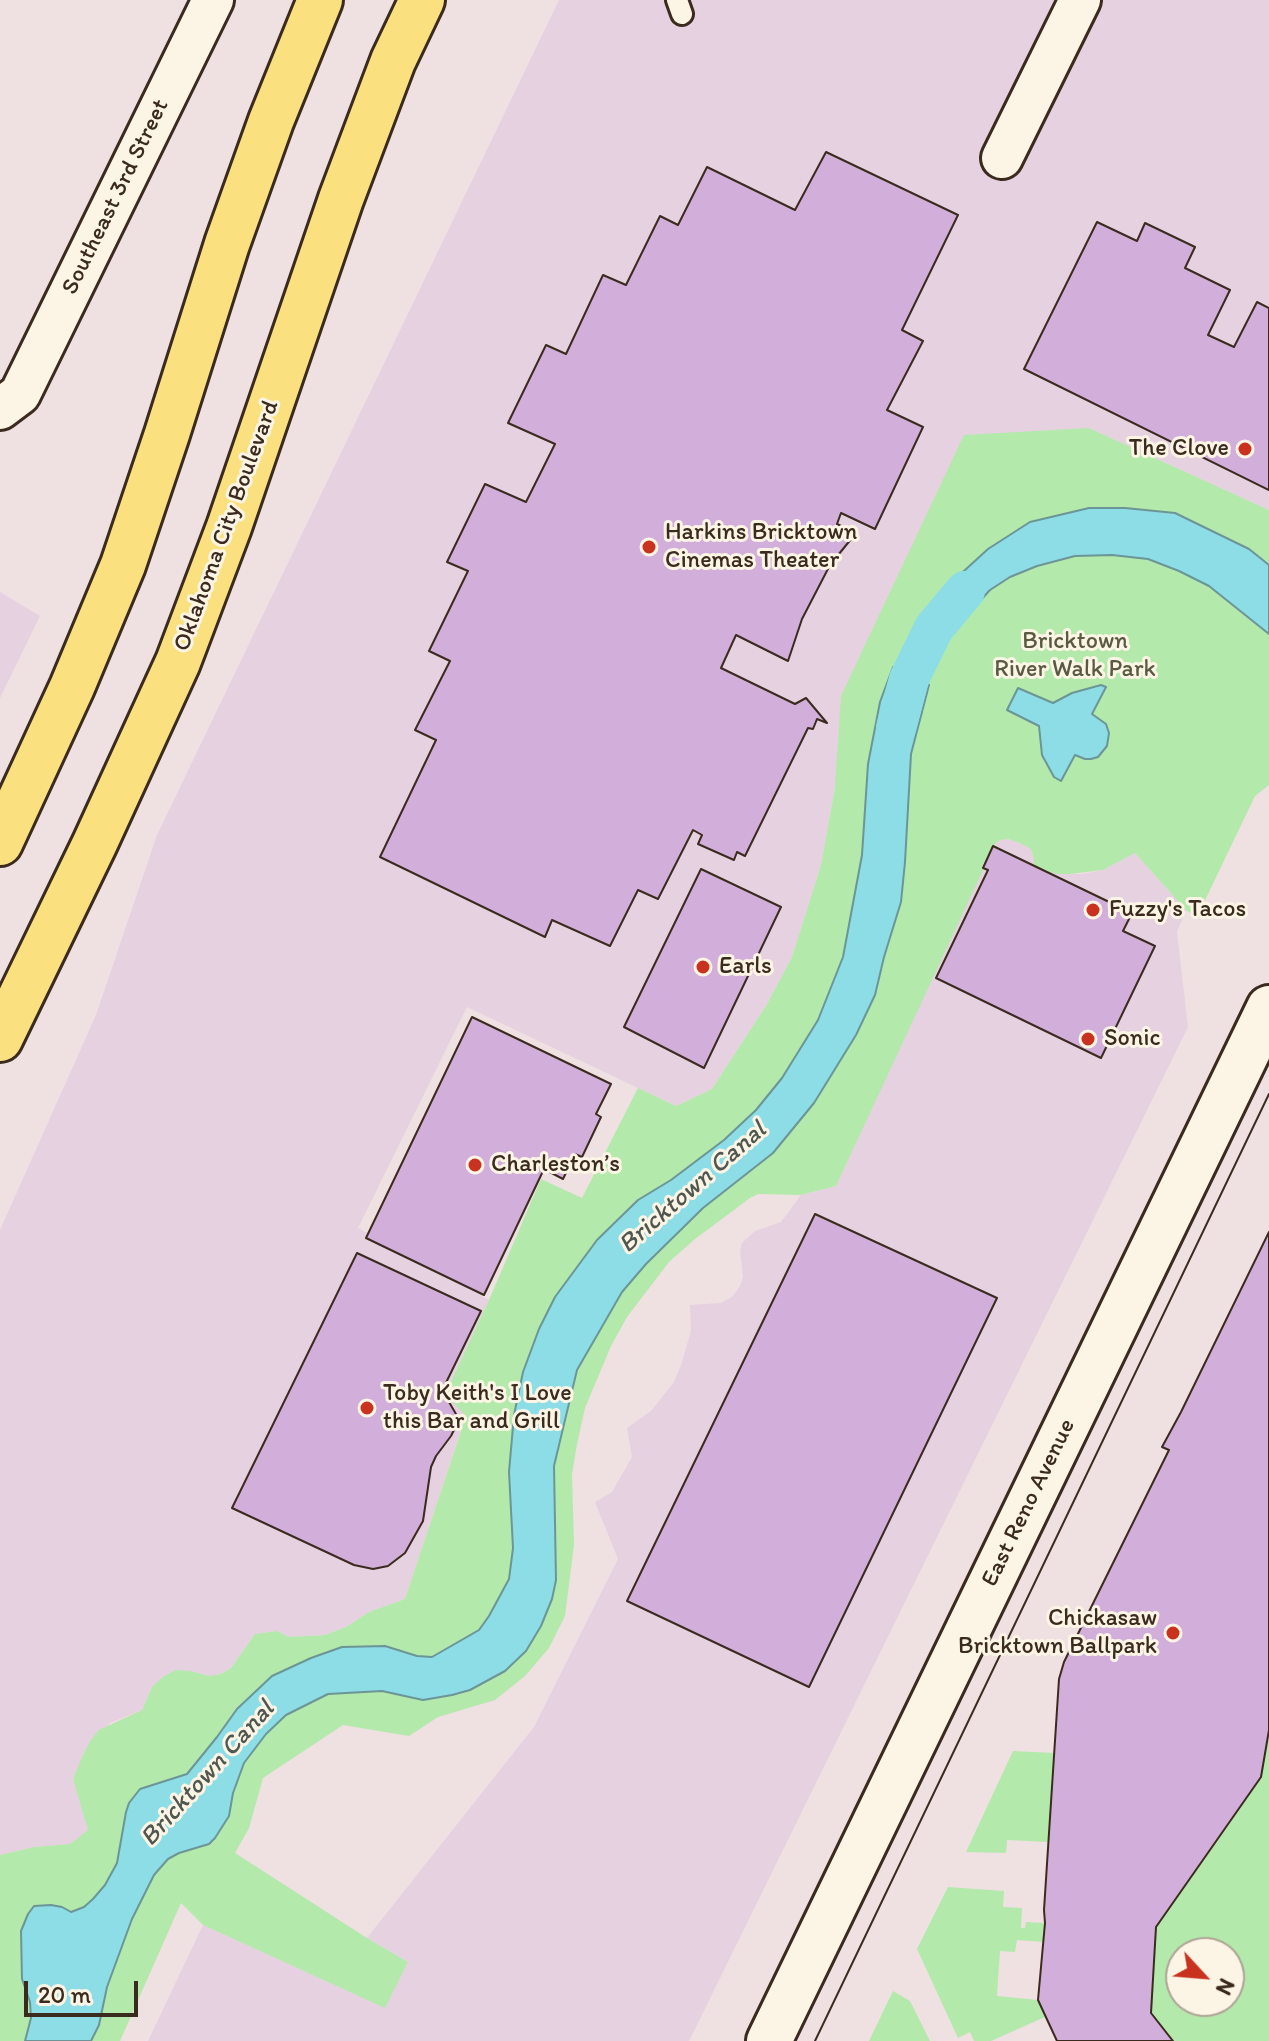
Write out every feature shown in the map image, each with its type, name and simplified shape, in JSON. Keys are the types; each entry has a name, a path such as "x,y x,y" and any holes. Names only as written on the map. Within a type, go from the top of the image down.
{"main road":[{"path":"0,843 72,687 123,565 227,244 271,121 320,0"},
{"name":"Oklahoma City Boulevard","path":"0,1039 178,662 229,527 341,199 393,61 422,0"},
{"name":"East Reno Avenue","path":"769,2041 1269,1008"}],"street":[{"name":"Southeast 3rd Street","path":"10,401 213,0"},
{"path":"1002,158 1080,0"}],"shaded area":[{"path":"559,0 1269,0 1269,510 1089,428 835,787 821,865 792,957 767,1004 712,1089 676,1106 467,1007 358,1228 489,1300 445,1393 466,1415 405,1599 369,1612 346,1627 325,1635 289,1637 276,1631 255,1634 231,1668 221,1674 209,1676 191,1671 152,1687 142,1710 110,1723 73,1779 89,1830 70,1844 34,1847 0,1855 0,1230 96,1015 157,835"},
{"path":"0,592 40,616 0,698"},
{"path":"1008,839 1031,849 1034,860 1058,874 1103,870 1135,853 1186,910 1177,932 1188,1027 689,2041 148,2041 203,1925 384,2007 408,1962 367,1938 534,1727 618,1559 595,1502 612,1492 632,1457 627,1428 651,1411 674,1382 691,1331 690,1305 721,1303 732,1297 743,1277 742,1243 755,1231 781,1222 801,1195 836,1186 982,867 994,845"}],"green space":[{"name":"Bricktown River Walk Park","path":"1089,428 1269,510 1269,785 1255,796 1197,917 1186,910 1135,853 1103,870 1058,874 1033,867 1031,849 1020,843 1008,839 994,845 836,1186 801,1195 758,1194 750,1198 669,1262 627,1317 585,1408 572,1474 574,1545 565,1616 549,1648 525,1676 495,1700 438,1717 409,1736 343,1725 263,1778 249,1828 235,1853 408,1962 385,2008 203,1925 181,1903 120,2041 0,2041 0,1855 34,1847 70,1844 88,1830 73,1779 82,1757 99,1730 142,1710 152,1687 163,1677 176,1670 209,1676 221,1674 231,1668 255,1634 277,1631 289,1637 325,1635 346,1627 369,1612 405,1599 466,1416 445,1394 541,1179 582,1198 638,1088 676,1106 712,1089 767,1004 792,957 821,865 835,787 841,696 964,435"},
{"name":"Chickasaw Bricktown Ballpark","path":"1269,1232 1269,2041 1057,2041 1045,2017 991,2041 974,2041 970,2032 958,2038 917,1949 948,1887 1004,1891 1003,1907 1022,1908 1021,1928 1025,1928 1026,1922 1045,1923 1048,1842 1007,1840 1006,1853 966,1852 1013,1751 1054,1753 1059,1679 1064,1662 1168,1450 1162,1447","holes":["1017,1940 1044,1942 1038,2000 997,1996 1000,1951 1015,1952"]},
{"path":"893,1991 910,2001 930,2041 869,2041"}],"water":[{"path":"1089,508 1175,513 1249,549 1269,565 1269,634 1209,586 1148,559 1112,555 1075,556 1010,577 990,590 946,638 915,624 941,592 988,549 1030,522"},
{"path":"893,667 929,685 911,754 901,902 875,995 856,1035 814,1103 773,1153 703,1208 646,1264 622,1292 577,1370 554,1466 556,1580 541,1626 526,1651 505,1671 470,1690 452,1695 423,1700 382,1691 328,1694 286,1715 266,1734 244,1763 233,1793 229,1816 215,1838 209,1844 168,1859 154,1875 132,1919 107,1987 99,2025 91,2041 25,2041 31,2018 30,2002 22,1979 21,1931 28,1914 34,1906 51,1905 71,1912 93,1899 117,1863 126,1812 140,1789 187,1774 237,1709 272,1676 342,1647 385,1646 417,1656 432,1657 479,1630 489,1616 509,1579 513,1548 509,1472 514,1415 523,1372 555,1297 597,1240 638,1200 671,1180 724,1140 756,1110 782,1078 818,1020 843,957 862,855 868,764 880,702"},
{"path":"1101,685 1106,687 1092,714 1106,724 1109,733 1107,746 1098,757 1091,759 1075,755 1061,781 1054,777 1042,755 1039,726 1007,710 1018,688 1053,703 1072,693"}],"building":[{"name":"Harkins Bricktown Cinemas Theater","path":"826,152 958,215 902,330 923,341 887,410 923,427 875,529 841,513 837,524 856,533 830,565 802,619 788,661 736,635 721,668 795,704 806,698 827,723 817,719 813,729 808,728 745,856 737,852 734,860 698,844 702,835 693,830 658,899 638,890 610,946 552,920 545,937 380,857 436,740 415,730 450,661 429,651 468,571 447,562 485,484 526,502 555,444 508,423 546,345 566,354 603,275 626,285 660,216 678,225 707,167 795,210"},
{"path":"1097,222 1137,241 1145,223 1195,247 1185,268 1230,290 1208,335 1234,347 1257,302 1269,308 1269,490 1024,369"},
{"path":"993,846 1132,913 1123,931 1155,946 1101,1058 936,978 988,870 983,868"},
{"name":"Earls","path":"701,869 781,907 704,1068 624,1027"},
{"path":"472,1017 611,1084 596,1114 601,1117 582,1157 575,1154 563,1179 544,1169 484,1295 366,1238"},
{"path":"815,1214 997,1298 809,1687 627,1601"},
{"name":"Chickasaw Bricktown Ballpark","path":"1269,1232 1269,1730 1261,1777 1156,1927 1151,2013 1173,2041 1057,2041 1038,2000 1059,1679 1064,1662 1169,1450 1162,1447"},
{"name":"Toby Keith's I Love this Bar and Grill","path":"357,1253 481,1311 440,1395 456,1414 456,1426 431,1467 423,1521 405,1553 388,1566 373,1569 354,1565 232,1508"}],"waterway":[{"name":"Bricktown Canal","path":"896,728 909,679 934,628 965,591"}],"tram line":[{"path":"815,2041 1269,1094"}],"place":[{"name":"The Clove","path":"1245,449"},
{"name":"Harkins Bricktown Cinemas Theater","path":"649,547"},
{"name":"Fuzzy's Tacos","path":"1093,910"},
{"name":"Earls","path":"703,967"},
{"name":"Sonic","path":"1088,1039"},
{"name":"Charleston’s","path":"475,1165"},
{"name":"Toby Keith's I Love this Bar and Grill","path":"367,1408"},
{"name":"Chickasaw Bricktown Ballpark","path":"1173,1633"}]}
